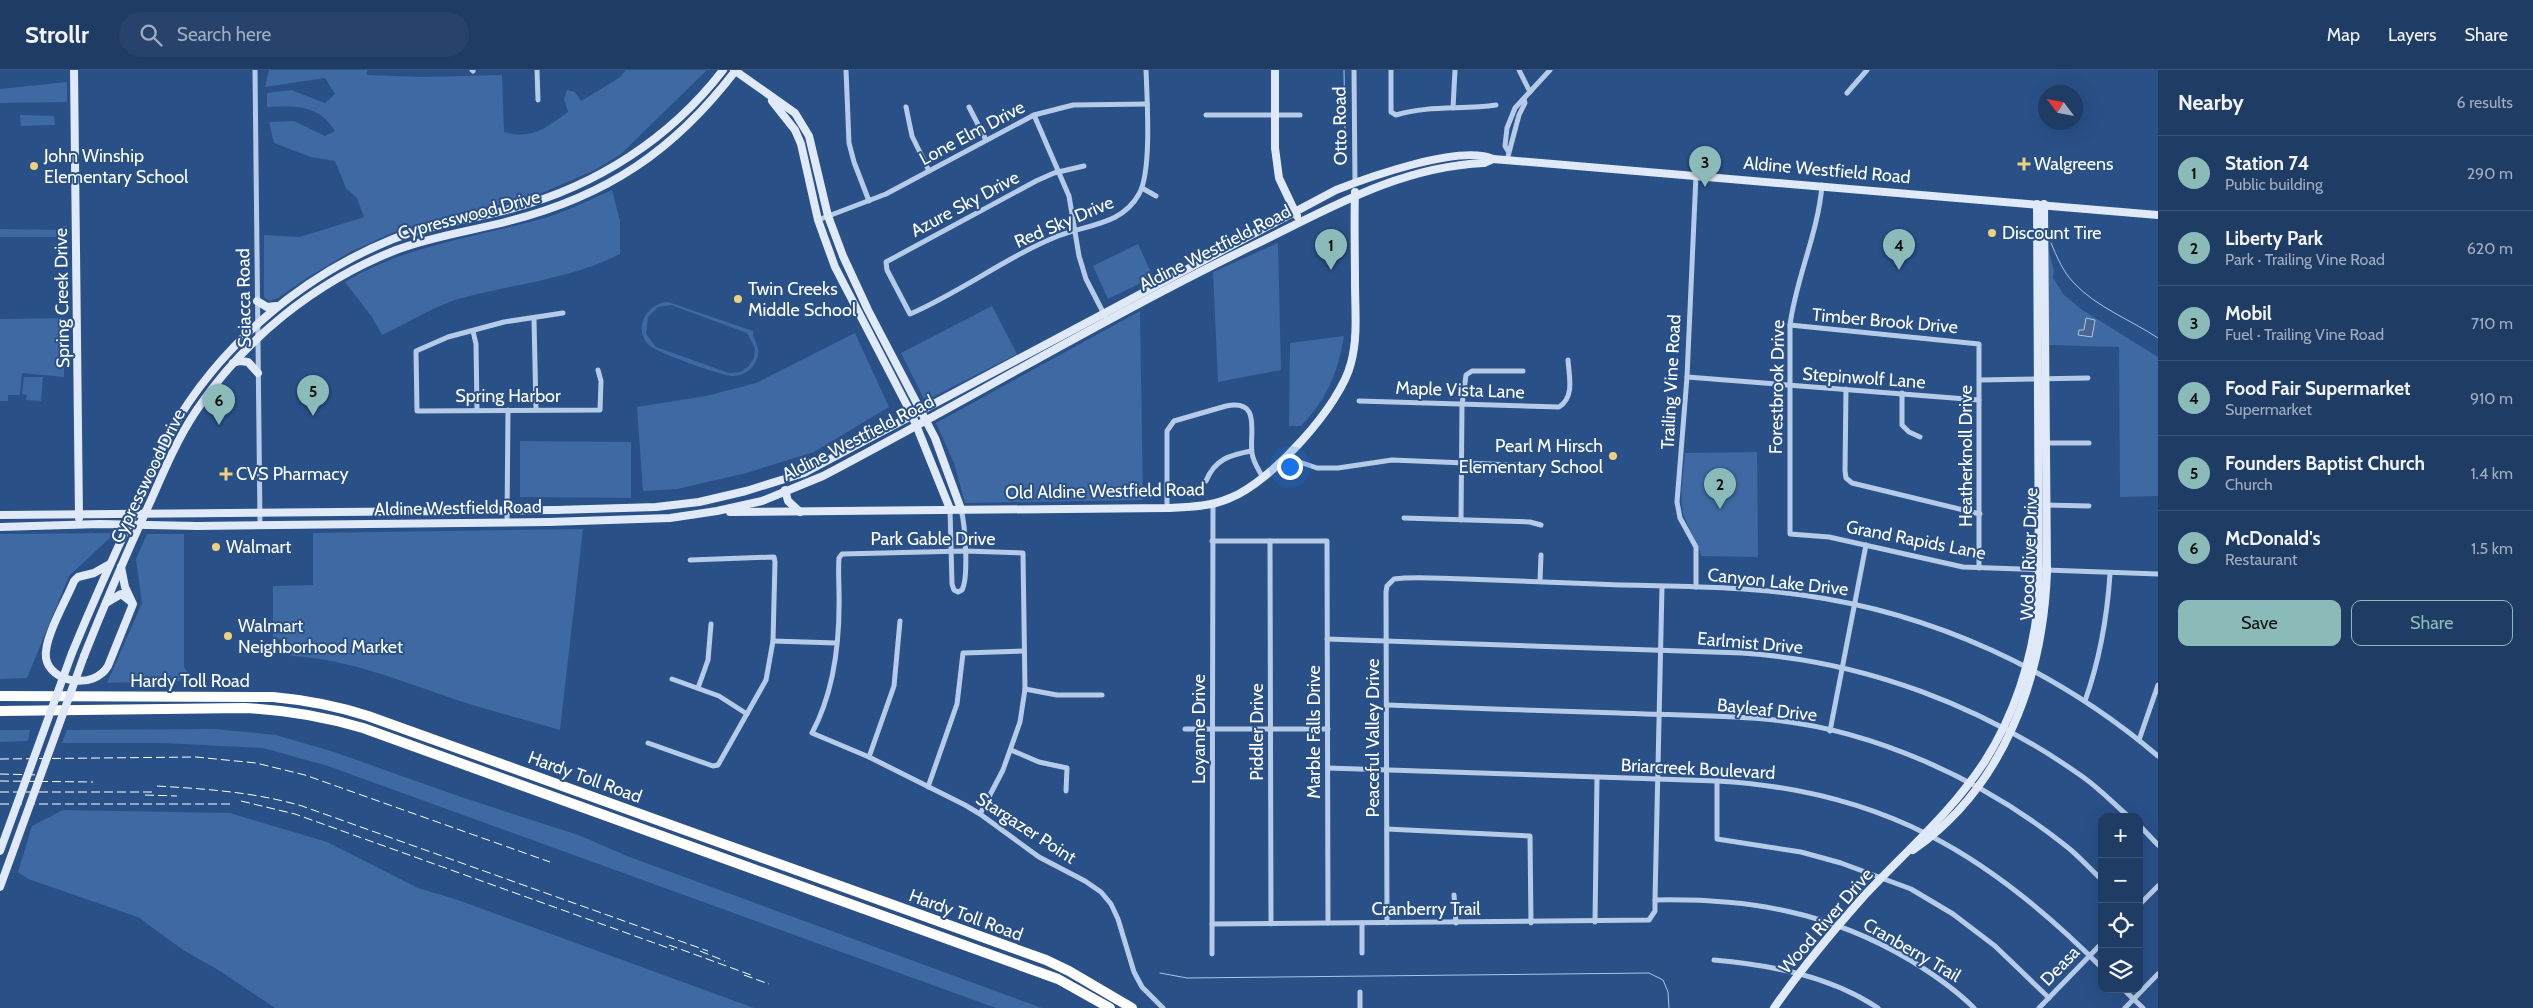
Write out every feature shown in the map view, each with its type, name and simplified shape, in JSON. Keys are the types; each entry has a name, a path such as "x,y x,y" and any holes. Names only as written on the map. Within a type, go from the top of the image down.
{"highway":[{"name":"Hardy Toll Road","path":"0,696 273,697 335,706 368,716 1046,960 1103,990 1132,1008"},
{"name":"Hardy Toll Road","path":"0,711 244,708 284,710 325,716 382,734 924,929 1058,979 1110,1008"}],"main road":[{"name":"Spring Creek Drive","path":"74,70 78,525"},
{"name":"Cypresswood Drive","path":"0,851 72,652 96,593 161,451 182,413 210,375 258,323 282,303 323,275 372,248 409,234 505,211 560,193 591,179 637,152 668,128 698,99 723,70"},
{"path":"735,70 767,96 794,113 803,124 814,149 828,216 843,256 868,310 926,420 946,463 961,509"},
{"name":"Cypresswood Drive","path":"0,887 84,656 144,514 191,419 231,364 258,337 326,286 377,258 410,245 452,233 506,222 564,205 596,190 636,167 693,121 735,70"},
{"path":"1276,70 1275,148 1279,178 1300,222"},
{"path":"767,96 795,130 801,144 818,220 835,267 912,415 950,509"},
{"path":"668,128 674,138"},
{"name":"Aldine Westfield Road","path":"1,515 173,515 260,512 507,510 629,507 699,502 782,481 834,457 1049,343 1106,317 1158,289 1218,252 1355,182 1435,160 1460,156 1487,156 1493,159 1822,185 2158,215"},
{"name":"Aldine Westfield Road","path":"1158,289 1223,260 1354,195 1411,174 1484,163 1493,159"},
{"path":"591,179 596,190"},
{"name":"Old Aldine Westfield Road","path":"717,511 800,512 1167,508 1213,504 1242,493 1264,478 1285,457 1338,395 1351,362 1356,318 1355,182"},
{"path":"810,188 821,185"},
{"name":"Wood River Drive","path":"1774,1008 1799,974 1840,925 1924,832 1951,806 2021,708 2045,609 2042,506 2040,204"},
{"path":"505,211 506,222"},
{"path":"409,234 410,245"},
{"path":"1218,252 1223,260"},
{"path":"323,275 326,286"},
{"path":"257,301 272,308 282,303"},
{"path":"859,315 868,310"},
{"name":"Aldine Westfield Road","path":"1,527 100,524 260,525 507,522 670,518 717,511 786,492 839,468 1053,351 1106,317"},
{"path":"1049,343 1053,351"},
{"path":"231,364 240,361 248,362 255,366 258,373"},
{"path":"993,372 997,381"},
{"path":"182,413 191,419"},
{"path":"834,457 839,468"},
{"path":"782,481 792,506 800,512"},
{"path":"153,495 155,507 159,511 173,515"},
{"path":"628,519 629,507"},
{"path":"354,512 354,524"},
{"path":"1,515 1,527"},
{"path":"100,524 115,529 119,536 119,544"},
{"path":"110,564 94,574 83,576 74,581 47,644 46,659 58,675 85,682 102,674 108,666 133,604 125,586 121,567"},
{"path":"83,576 92,582 96,593"},
{"path":"106,603 121,594 133,604"},
{"name":"Wood River Drive","path":"1903,856 1933,836 1977,786 2000,753 2007,729"}],"street":[{"name":"Sciacca Road","path":"255,70 260,525"},
{"path":"537,70 538,100"},
{"path":"846,70 849,144 869,201"},
{"name":"Red Sky Drive","path":"910,314 1046,241 1076,230 1107,222 1119,216 1134,202 1142,188 1146,172 1146,70"},
{"name":"Otto Road","path":"1354,70 1355,182"},
{"path":"1391,70 1391,112 1394,115 1433,107 1452,108 1496,105"},
{"path":"1452,108 1455,70"},
{"path":"1519,70 1530,92"},
{"path":"1507,160 1508,151 1512,148 1519,115 1525,103 1524,99 1550,70"},
{"path":"1847,93 1868,70"},
{"name":"Lone Elm Drive","path":"818,220 869,201 1034,116 1073,105 1147,104"},
{"path":"906,107 912,136 929,171"},
{"path":"969,107 986,140"},
{"path":"1206,115 1300,115"},
{"path":"1034,116 1069,196 1081,264 1106,317"},
{"name":"Azure Sky Drive","path":"910,314 887,270 886,262 981,210 1058,172 1084,166"},
{"name":"Trailing Vine Road","path":"1696,175 1687,377 1678,502 1680,518 1696,547 1696,587"},
{"name":"Forestbrook Drive","path":"1790,534 1788,386 1790,326 1796,292 1814,234 1822,185"},
{"path":"1142,188 1156,196"},
{"path":"476,410 476,344 473,331 504,322 534,319 563,313"},
{"path":"534,319 536,410"},
{"name":"Timber Brook Drive","path":"1790,326 1979,344"},
{"name":"Spring Harbor","path":"473,331 448,338 416,351 417,410 600,410 602,381 598,370"},
{"name":"Heatherknoll Drive","path":"1979,344 1980,568"},
{"name":"Maple Vista Lane","path":"1359,401 1559,407 1568,398 1570,390 1568,360"},
{"path":"1461,520 1462,405 1466,375 1472,371 1523,371"},
{"name":"Stepinwolf Lane","path":"1687,377 1788,386 1846,388 1979,400"},
{"path":"1980,380 2088,378"},
{"path":"1846,388 1846,478 1858,485 1980,514"},
{"path":"1902,393 1902,425 1909,432 1920,436"},
{"path":"1167,508 1167,431 1174,421 1226,406 1240,405 1251,416 1251,451 1264,478"},
{"path":"507,522 508,410"},
{"path":"2043,443 2089,443"},
{"path":"1206,481 1215,464 1224,458 1251,451"},
{"path":"1285,457 1317,468 1338,468 1392,460 1537,466"},
{"name":"Loyanne Drive","path":"1212,954 1213,504"},
{"path":"2042,506 2089,506"},
{"path":"950,509 952,584 954,590 958,592 964,586 965,526 961,509"},
{"path":"1404,518 1530,522 1541,525"},
{"name":"Grand Rapids Lane","path":"1790,534 1829,537 1963,567 2043,572 2158,574"},
{"name":"Marble Falls Drive","path":"1270,541 1327,540 1328,924"},
{"path":"1212,541 1270,541"},
{"name":"Piddler Drive","path":"1270,541 1270,924"},
{"path":"1830,731 1844,669 1854,604 1866,545"},
{"name":"Park Gable Drive","path":"836,643 838,563 842,554 952,551 1023,553 1024,651"},
{"path":"1540,581 1541,555"},
{"path":"648,742 713,766 718,765 766,680 773,641 774,557 690,560"},
{"path":"2085,701 2098,666 2106,619 2110,574"},
{"name":"Canyon Lake Drive","path":"1416,578 1696,587 1800,594 1854,604 1945,632 2031,668 2085,701 2158,756"},
{"name":"Peaceful Valley Drive","path":"1387,923 1387,586 1394,579 1416,578"},
{"path":"1655,900 1662,587"},
{"path":"869,758 894,686 900,621"},
{"path":"698,688 710,654 711,624"},
{"name":"Earlmist Drive","path":"1327,639 1774,655 1844,669 1871,675 1930,695 2007,729 2085,778 2124,813"},
{"path":"773,641 836,643"},
{"name":"Stargazer Point","path":"836,643 830,691 812,733 869,758 980,814 1039,857 1085,880 1101,892 1111,904 1118,919 1134,972 1142,987 1163,1008"},
{"path":"928,787 957,704 962,653 1024,651 1025,689 1020,722 1011,750 980,814"},
{"path":"672,679 719,696 747,714"},
{"path":"2139,740 2158,685"},
{"path":"1025,689 1057,695 1102,695"},
{"name":"Bayleaf Drive","path":"1386,705 1765,719 1830,731 1881,745 1933,765 1977,786 2067,847 2098,876"},
{"path":"1185,729 1328,730"},
{"path":"1011,750 1039,762 1067,768 1066,791"},
{"name":"Briarcreek Boulevard","path":"1328,768 1717,781 1777,786 1815,793 1879,812 1933,836 2003,879 2050,918 2098,964"},
{"path":"1595,922 1597,778"},
{"path":"1717,781 1717,839 1801,852 1842,863 1912,889 1966,923 1995,946 2049,998"},
{"path":"2143,829 2158,845"},
{"path":"1387,830 1530,836 1531,922"},
{"path":"2141,903 2158,886"},
{"path":"1454,895 1456,923"},
{"name":"Cranberry Trail","path":"1212,924 1641,922 1653,917 1655,900 1708,900 1749,903 1785,910 1840,925 1870,938 1921,967 1960,993 1974,1008"},
{"path":"1362,923 1362,953"},
{"name":"Deasa","path":"2039,1008 2098,947"},
{"path":"1714,960 1753,964 1799,974 1831,984 1878,1008"},
{"path":"2125,1008 2158,974"},
{"path":"1360,992 1360,1008"},
{"path":"2127,993 2143,1008"}],"shaded area":[{"path":"269,70 367,70 367,75 422,77 502,75 504,132 523,134 538,131 568,112 564,99 567,90 575,92 581,101 619,78 626,70 707,70 621,154 595,170 535,196 416,225 392,233 350,252 278,298 269,301 264,297 264,235 300,237 364,217 357,198 346,188 335,161 311,157 274,143 269,122 294,121 325,136 335,131 321,116 306,108 267,107 267,93 291,90 325,103 335,94 325,78 265,87"},
{"path":"67,82 67,102 0,103 0,89"},
{"path":"20,115 54,116 55,125 21,126"},
{"path":"612,190 620,221 620,254 582,269 462,298 432,309 382,335 372,317 345,282 369,269 419,250 548,217"},
{"path":"63,226 67,226 70,233 61,237 0,237 0,229 63,230"},
{"path":"1278,243 1281,370 1218,382 1213,272"},
{"path":"1138,244 1153,277 1108,299 1093,266"},
{"path":"2048,248 2054,271 2053,278 2064,295 2081,309 2158,357 2158,496 2120,497 2119,347 2049,345"},
{"path":"668,302 753,331 758,353 753,366 746,373 733,376 727,375 677,359 650,346 642,333 642,325 648,312 660,304","holes":["671,305 747,333 755,348 754,358 748,367 740,372 729,373 656,347 646,334 648,317 658,307"]},
{"path":"992,306 1017,354 925,401 901,353"},
{"path":"1140,311 1143,500 965,503 954,463 936,423"},
{"path":"65,318 64,377 22,373 20,395 8,395 8,401 0,401 0,319"},
{"path":"2086,318 2095,320 2092,337 2078,335 2079,330 2084,330"},
{"path":"855,333 889,407 814,452 746,473 677,489 643,491 637,407 706,396 756,383"},
{"path":"1344,336 1335,373 1318,406 1301,426 1289,426 1290,343"},
{"path":"24,377 43,377 41,401 26,400 27,395 22,394"},
{"path":"520,441 631,442 631,498 520,497"},
{"path":"1757,452 1758,557 1701,556 1682,509 1681,493 1685,453"},
{"path":"583,529 560,730 470,704 355,666 292,656 286,643 273,638 273,586 313,585 313,533"},
{"path":"115,533 69,576 27,678 0,679 0,534"},
{"path":"147,534 184,534 184,667 188,673 179,681 107,683 142,603 136,559"},
{"path":"215,729 276,735 334,752 461,797 581,836 627,856 1042,1008 996,1008 328,766 263,748 163,743 62,743 67,730"},
{"path":"0,730 30,730 28,741 0,742"},
{"path":"63,810 230,813 327,842 418,888 455,899 754,1008 275,1008 220,971 183,950 138,917 28,879 18,872 32,826"}],"waterway":[{"path":"1344,70 1345,128"},
{"path":"2051,243 2067,274 2083,292 2158,338"},
{"path":"1160,973 1187,978 1649,973 1663,980 1668,992 1669,1008"}],"railway":[{"path":"0,759 196,757 256,763 305,775 550,862"},
{"path":"0,774 42,775"},
{"path":"0,781 93,782"},
{"path":"157,786 248,794 302,806 708,951"},
{"path":"0,792 152,792"},
{"path":"145,795 177,796"},
{"path":"241,801 295,814 674,950"},
{"path":"0,804 234,804"},
{"path":"669,945 751,975"},
{"path":"700,951 725,961"},
{"path":"744,975 769,984"}],"place":[{"name":"Walgreens","path":"2024,164"},
{"name":"John Winship Elementary School","path":"34,166"},
{"name":"Mobil","path":"1705,187"},
{"name":"Discount Tire","path":"1992,233"},
{"name":"Station 74","path":"1331,270"},
{"name":"Food Fair Supermarket","path":"1899,270"},
{"name":"Twin Creeks Middle School","path":"738,299"},
{"name":"Founders Baptist Church","path":"313,416"},
{"name":"McDonald's","path":"219,425"},
{"name":"Pearl M Hirsch Elementary School","path":"1613,456"},
{"name":"CVS Pharmacy","path":"226,474"},
{"name":"Liberty Park","path":"1720,509"},
{"name":"Walmart","path":"216,547"},
{"name":"Walmart Neighborhood Market","path":"228,636"}]}
